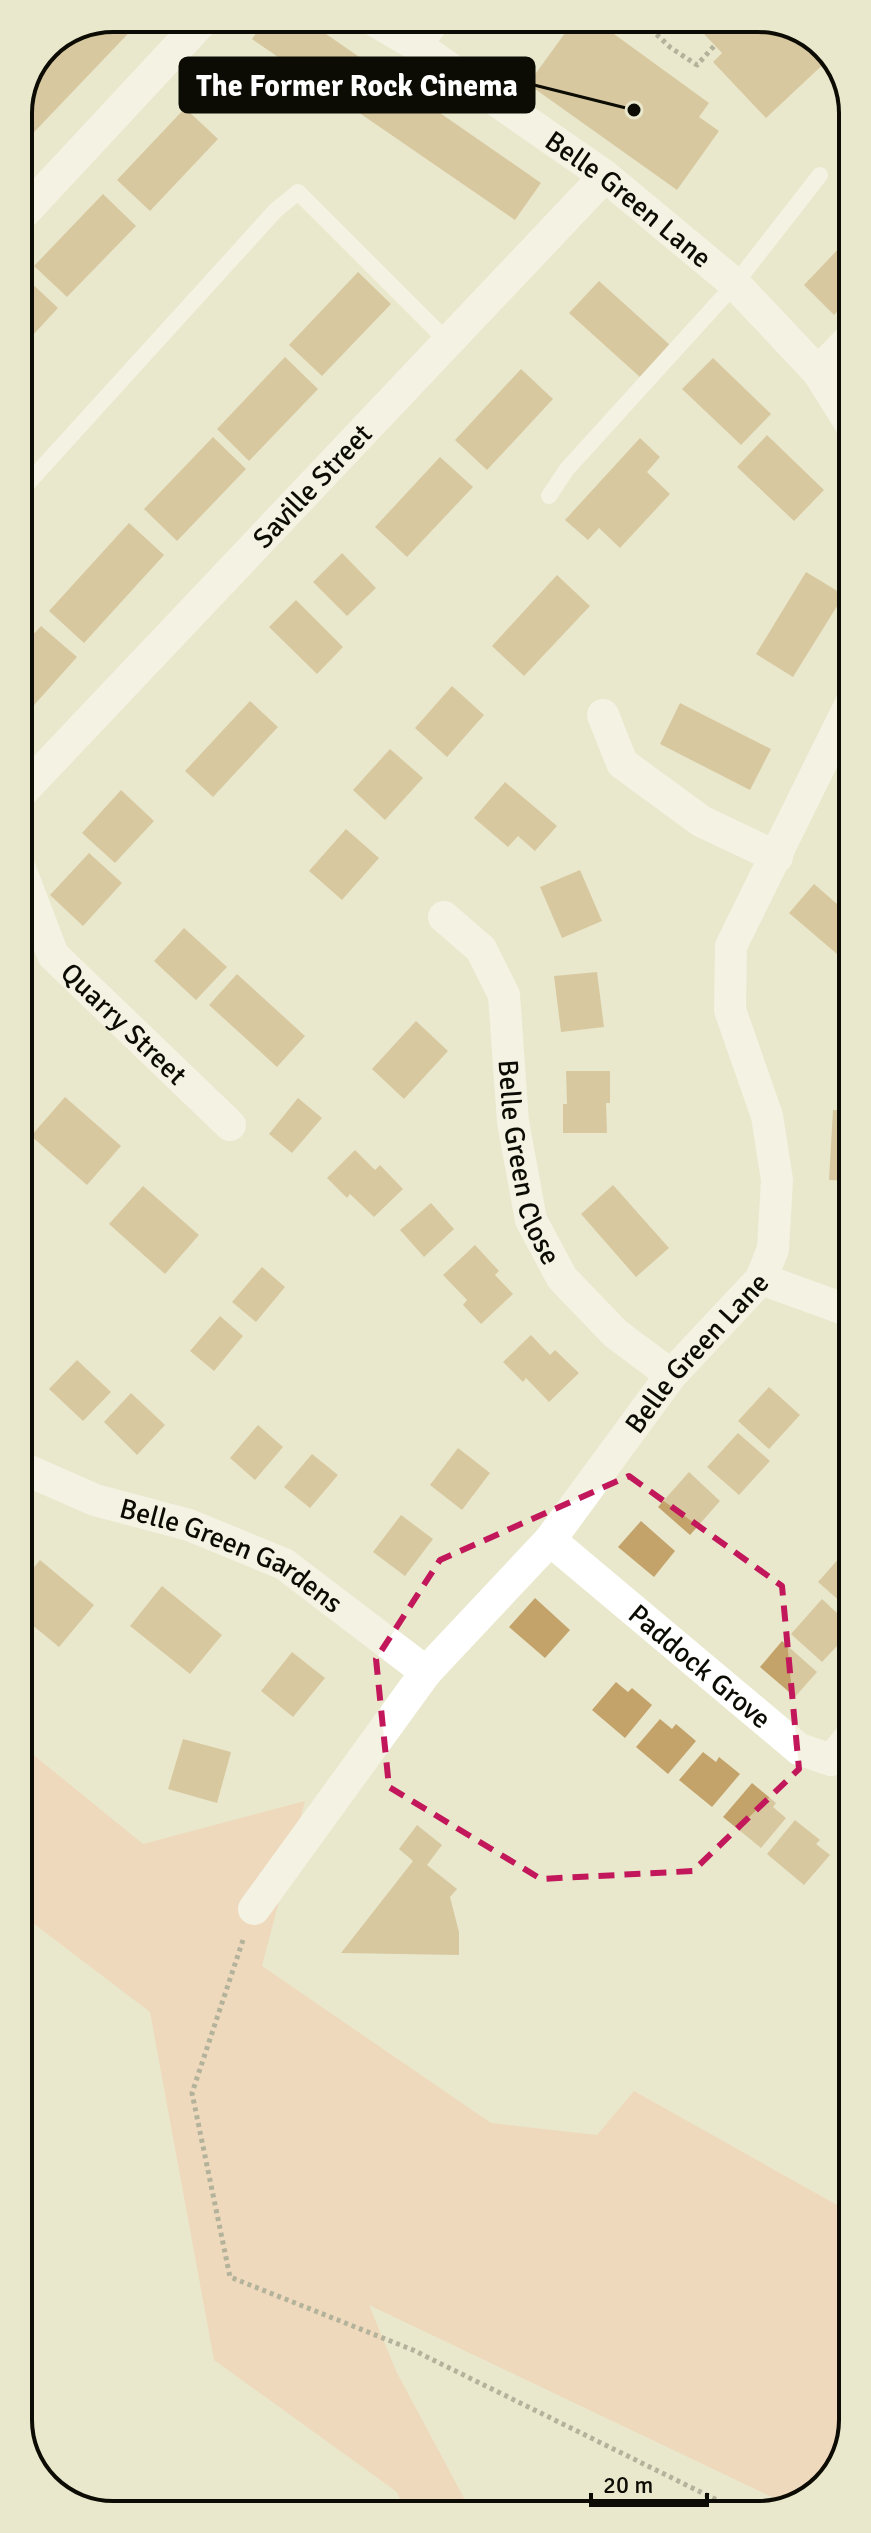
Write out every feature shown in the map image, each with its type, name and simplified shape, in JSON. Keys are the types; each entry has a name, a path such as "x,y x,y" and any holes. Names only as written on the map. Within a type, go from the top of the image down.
{"street":[{"path":"32,204 192,32"},
{"name":"Belle Green Lane","path":"394,32 605,176 735,284 818,372 839,405"},
{"path":"416,45 426,32"},
{"name":"Saville Street","path":"32,781 605,176"},
{"path":"818,372 839,350"},
{"path":"603,715 622,763 701,821 777,857"},
{"name":"Belle Green Lane","path":"254,1909 426,1672 550,1540 671,1375 761,1279 773,1249 777,1180 767,1116 730,1010 731,946 839,728"},
{"name":"Quarry Street","path":"32,900 53,955 230,1125"},
{"name":"Belle Green Close","path":"444,917 481,949 504,995 513,1122 531,1220 562,1278 616,1334 671,1375"},
{"path":"761,1279 839,1307"},
{"name":"Belle Green Gardens","path":"32,1472 95,1500 189,1525 284,1564 426,1672"},
{"name":"Paddock Grove","path":"550,1540 799,1749 831,1760 839,1750"}],"lane":[{"path":"549,496 567,469 735,284 820,175"},
{"path":"32,479 276,210 298,192 447,341"}],"path":[{"path":"654,32 697,65 715,45"},
{"path":"254,1909 192,2093 230,2277 413,2350 719,2501"}],"highlighted area":[{"path":"629,1476 782,1586 799,1769 693,1871 541,1879 389,1787 376,1659 440,1560"}],"shaded area":[{"path":"32,1754 143,1844 305,1801 262,1966 491,2123 597,2135 634,2091 839,2206 839,2420 835,2446 828,2461 812,2481 794,2493 776,2499 369,2305 396,2371 466,2501 401,2501 397,2492 214,2360 150,2012 32,1922"}],"building":[{"path":"130,32 32,134 32,113 38,82 56,56 82,38"},
{"path":"257,32 323,32 541,183 515,220 252,39"},
{"path":"566,32 611,32 709,103 699,117 719,131 677,190 528,84"},
{"path":"702,32 764,32 789,38 812,52 823,65 766,118 713,62 722,53"},
{"path":"185,108 218,139 150,211 117,180"},
{"path":"103,194 136,226 67,297 34,266"},
{"path":"839,248 839,310 834,315 804,285"},
{"path":"358,272 391,304 322,376 289,345"},
{"path":"599,281 670,345 641,378 569,313"},
{"path":"32,284 58,308 32,336"},
{"path":"285,357 318,389 249,461 217,429"},
{"path":"713,358 771,414 741,445 682,389"},
{"path":"521,369 553,399 487,470 455,440"},
{"path":"767,435 824,490 794,521 737,467"},
{"path":"213,437 246,469 177,541 144,509"},
{"path":"640,438 660,457 647,472 670,494 620,548 599,528 588,540 565,520"},
{"path":"440,457 473,487 407,557 375,527"},
{"path":"129,523 164,555 84,643 49,611"},
{"path":"342,553 376,588 347,616 313,582"},
{"path":"806,572 839,592 839,603 793,677 756,654"},
{"path":"557,575 590,606 524,676 492,646"},
{"path":"296,600 343,647 317,674 269,627"},
{"path":"41,626 77,657 32,707 32,636"},
{"path":"452,686 484,715 447,757 415,728"},
{"path":"250,701 278,727 213,797 185,771"},
{"path":"680,703 771,749 750,790 660,744"},
{"path":"390,749 423,778 385,820 353,790"},
{"path":"505,782 557,826 535,851 518,836 508,847 474,818"},
{"path":"121,790 154,821 115,863 82,833"},
{"path":"346,829 379,858 342,900 309,871"},
{"path":"89,853 122,883 83,926 50,895"},
{"path":"580,870 602,921 562,938 540,887"},
{"path":"814,884 839,906 839,956 789,913"},
{"path":"184,928 227,967 196,1000 154,961"},
{"path":"597,972 604,1027 561,1032 554,976"},
{"path":"237,974 305,1036 277,1067 209,1005"},
{"path":"416,1021 448,1051 404,1099 372,1069"},
{"path":"566,1071 610,1071 610,1103 606,1103 607,1133 563,1133 563,1104 567,1104"},
{"path":"65,1097 121,1146 87,1185 32,1135"},
{"path":"298,1098 322,1118 292,1153 269,1134"},
{"path":"833,1110 839,1110 839,1180 829,1180"},
{"path":"355,1150 375,1170 380,1165 403,1189 374,1217 350,1194 347,1198 327,1178"},
{"path":"613,1185 669,1248 636,1277 581,1214"},
{"path":"143,1186 199,1235 165,1274 109,1224"},
{"path":"431,1203 454,1229 424,1257 400,1230"},
{"path":"475,1245 499,1271 495,1275 513,1294 481,1324 463,1305 467,1300 443,1275"},
{"path":"262,1267 285,1287 256,1322 232,1302"},
{"path":"220,1316 243,1336 214,1371 190,1351"},
{"path":"531,1335 550,1355 555,1350 579,1373 549,1402 526,1378 523,1382 503,1362"},
{"path":"77,1360 111,1392 83,1421 49,1389"},
{"path":"769,1387 800,1415 769,1449 738,1421"},
{"path":"131,1393 165,1425 137,1455 104,1422"},
{"path":"258,1425 283,1447 255,1480 230,1458"},
{"path":"738,1433 770,1461 739,1495 707,1467"},
{"path":"458,1448 490,1473 462,1510 430,1485"},
{"path":"312,1454 338,1475 310,1508 284,1487"},
{"path":"689,1472 720,1501 690,1535 658,1507"},
{"path":"401,1515 433,1539 405,1576 373,1552"},
{"path":"641,1521 675,1551 654,1577 618,1547"},
{"path":"839,1558 839,1600 818,1582"},
{"path":"40,1560 94,1605 59,1647 32,1625 32,1570"},
{"path":"162,1586 222,1635 190,1674 130,1626"},
{"path":"535,1598 570,1630 545,1658 509,1627"},
{"path":"822,1599 839,1615 839,1644 822,1662 791,1634"},
{"path":"782,1641 817,1672 795,1697 760,1667"},
{"path":"292,1652 325,1678 293,1717 261,1691"},
{"path":"616,1682 628,1692 632,1688 652,1705 625,1738 592,1710"},
{"path":"660,1719 672,1729 676,1724 696,1741 668,1774 636,1747"},
{"path":"183,1739 231,1752 217,1803 168,1789"},
{"path":"703,1752 716,1762 719,1757 740,1774 712,1807 679,1780"},
{"path":"752,1783 776,1803 773,1807 786,1818 761,1848 723,1817"},
{"path":"795,1820 820,1840 816,1844 830,1855 804,1885 767,1854"},
{"path":"417,1825 442,1845 427,1865 457,1889 450,1897 459,1932 459,1955 341,1953 413,1861 399,1849"}],"place":[{"name":"The Former Rock Cinema","path":"634,110"}]}
